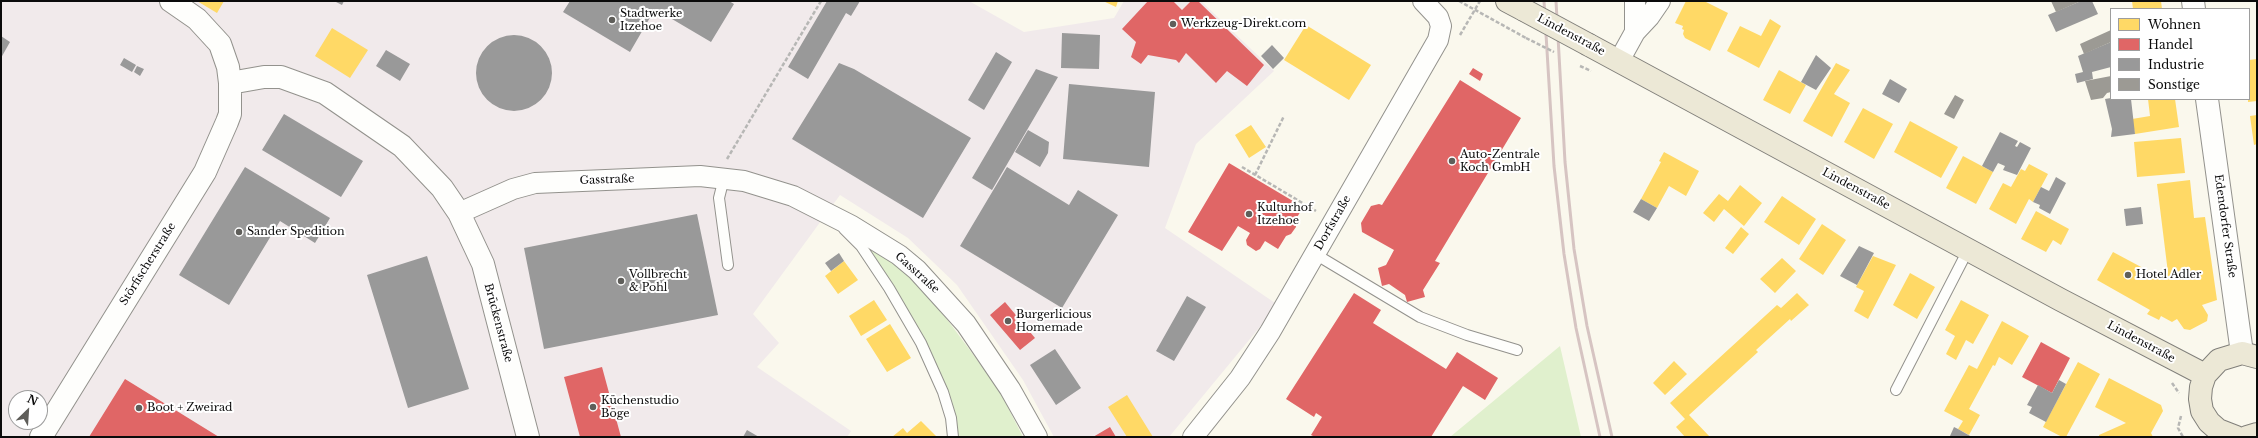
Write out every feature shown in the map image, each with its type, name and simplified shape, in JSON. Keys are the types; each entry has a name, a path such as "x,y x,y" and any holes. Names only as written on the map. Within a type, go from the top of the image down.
{"main road":[{"name":"Lindenstraße","path":"1516,6 1589,44 1968,250 2205,375"},
{"path":"2219,435 2202,411 2200,399 2201,386 2205,375 2219,360 2250,355"},
{"path":"2247,437 2257,434"}],"street":[{"path":"171,1 196,19 216,38 228,67 230,83 264,77 281,78 325,93 402,146 442,188 459,213"},
{"name":"Dorfstraße","path":"1193,437 1240,378 1334,222 1438,40 1441,26 1438,16 1423,1"},
{"path":"1635,1 1635,32"},
{"path":"1619,61 1635,32 1649,17 1660,1"},
{"name":"Störfischerstraße","path":"41,437 204,172 228,122 230,114 230,83"},
{"name":"Edendorfer Straße","path":"2207,100 2250,355"},
{"name":"Gasstraße","path":"459,213 513,188 534,183 700,176 720,178 775,189 831,214 899,255 945,299 966,324 1006,383 1036,437"},
{"name":"Brückenstraße","path":"459,213 483,264 528,437"}],"lane":[{"path":"720,178 719,198 728,265"},
{"path":"831,214 861,246 889,288 921,342 943,392 951,418 953,437"},
{"path":"1896,390 1968,250"},
{"path":"1315,254 1420,317 1467,335 1517,350"}],"path":[{"path":"720,178 821,1"},
{"path":"1459,1 1526,38"},
{"path":"1461,35 1480,1"},
{"path":"1255,175 1284,116"},
{"path":"1242,167 1334,222"},
{"path":"2178,428 2183,437"}],"shaded area":[{"path":"1,1 969,1 1024,32 1114,18 1124,1 1201,1 1274,71 1196,144 1165,228 1278,305 1169,437 1054,437 1023,380 957,285 908,238 840,195 753,314 779,343 757,367 851,431 847,437 1,437"}],"green space":[{"path":"867,244 901,268 920,286 998,388 1023,437 957,437 905,307"},
{"path":"1560,346 1581,437 1450,437"}],"building: Wohnen":[{"path":"197,1 224,1 217,13"},
{"path":"1103,1 1118,1 1116,7"},
{"path":"1686,1 1704,1 1728,13 1710,51 1685,38 1683,34 1684,30 1682,29 1683,26 1675,23"},
{"path":"2132,1 2161,1 2162,8 2133,8"},
{"path":"1770,19 1781,26 1759,68 1727,51 1740,26 1761,36"},
{"path":"1306,25 1371,65 1349,100 1284,60"},
{"path":"332,28 368,50 350,78 315,56"},
{"path":"2257,59 2257,101 2248,102 2248,100 2250,100 2250,60"},
{"path":"1836,63 1850,70 1834,94 1850,103 1832,137 1803,121"},
{"path":"1779,70 1806,85 1790,114 1763,100"},
{"path":"2148,100 2175,100 2179,127 2135,134 2132,119 2150,116"},
{"path":"1863,108 1893,124 1874,159 1844,142"},
{"path":"2257,115 2257,144 2254,145 2250,116"},
{"path":"1910,121 1958,147 1941,178 1894,152"},
{"path":"1251,125 1266,147 1249,158 1235,135"},
{"path":"2181,138 2185,173 2137,177 2134,142"},
{"path":"1664,152 1699,171 1686,196 1669,186 1657,208 1641,199 1661,162 1659,161"},
{"path":"1963,156 1993,172 1976,204 1946,188"},
{"path":"2029,164 2048,174 2033,202 2029,199 2016,224 1989,209 2003,183 2011,187 2021,169 2025,171"},
{"name":"Hotel Adler","path":"2190,180 2194,218 2205,217 2217,300 2202,305 2208,315 2207,321 2190,330 2184,329 2177,319 2172,322 2161,316 2159,320 2147,314 2150,310 2097,280 2113,252 2158,276 2168,273 2157,184"},
{"path":"1740,185 1762,203 1744,226 1724,209 1714,222 1703,213 1719,194 1728,201"},
{"path":"1782,196 1816,219 1799,245 1764,222"},
{"path":"2036,211 2069,229 2061,245 2053,240 2046,252 2021,239"},
{"path":"1822,224 1846,240 1823,275 1799,259"},
{"path":"1741,227 1749,234 1733,254 1725,248"},
{"path":"1873,256 1896,265 1868,319 1854,311 1864,291 1856,287"},
{"path":"1782,258 1796,271 1775,293 1760,279"},
{"path":"844,261 858,280 838,294 825,276"},
{"path":"1910,273 1935,287 1917,319 1893,305"},
{"path":"1797,293 1809,305 1791,321 1790,319 1756,350 1758,352 1689,415 1710,437 1685,437 1676,427 1685,419 1670,403 1777,305 1781,308"},
{"path":"874,300 887,320 861,336 849,316"},
{"path":"1961,300 1989,315 1973,344 1966,340 1956,360 1946,354 1955,336 1945,330"},
{"path":"2002,321 2029,336 2012,365 1999,357 1995,366 1993,365 1969,409 1980,415 1969,435 1958,429 1963,421 1944,411 1969,365 1977,369"},
{"path":"890,324 911,358 887,372 866,339"},
{"path":"1674,361 1687,374 1665,395 1653,383"},
{"path":"2078,362 2100,374 2066,437 2062,437 2043,427"},
{"path":"2109,378 2161,405 2163,411 2151,433 2153,437 2099,437 2099,435 2126,423 2095,407"},
{"path":"1127,395 1153,437 1127,437 1108,407"},
{"path":"921,421 937,437 892,437 903,428 907,433"}],"building: Handel":[{"path":"1148,1 1173,1 1182,10 1191,1 1198,1 1264,65 1247,86 1227,71 1216,83 1186,53 1179,63 1176,60 1148,55 1141,64 1131,57 1136,42 1122,29"},
{"path":"1473,68 1483,74 1480,81 1469,74"},
{"name":"Auto-Zentrale Koch GmbH","path":"1460,80 1521,118 1435,261 1440,263 1423,290 1425,297 1407,302 1405,295 1389,284 1382,286 1378,268 1386,265 1394,250 1362,232 1361,223 1371,206 1379,204 1382,205"},
{"name":"Kulturhof Itzehoe","path":"1229,163 1303,207 1295,221 1296,227 1291,234 1286,236 1278,249 1265,241 1260,249 1256,251 1247,245 1246,240 1250,233 1238,226 1222,251 1188,232"},
{"path":"1354,293 1381,310 1373,323 1446,369 1457,352 1498,378 1485,400 1463,386 1431,437 1315,437 1311,435 1322,417 1316,413 1314,417 1286,399"},
{"path":"1005,302 1035,338 1020,350 990,315"},
{"path":"2041,342 2070,358 2052,393 2022,377"},
{"name":"Küchenstudio Böge","path":"602,367 621,437 580,437 564,377"},
{"name":"Boot + Zweirad","path":"125,379 219,437 89,437"},
{"path":"1110,427 1116,437 1093,437"}],"building: Industrie":[{"path":"334,1 344,1 342,5"},
{"name":"Stadtwerke Itzehoe","path":"570,1 729,1 734,4 711,42 655,9 630,52 563,12"},
{"path":"827,1 860,1 851,16 846,13 808,79 788,67"},
{"path":"2081,1 2092,1 2098,14 2056,32 2048,15"},
{"path":"1062,33 1100,35 1099,69 1061,68"},
{"path":"514,35 528,38 541,46 549,59 552,73 549,87 541,100 528,108 514,111 500,108 487,100 479,87 476,73 479,59 487,46 500,38"},
{"path":"1,36 10,42 1,58"},
{"path":"2110,42 2110,67 2092,72 2093,79 2077,83 2075,74 2083,72 2078,56"},
{"path":"1272,45 1284,58 1273,69 1261,56"},
{"path":"386,50 410,64 400,81 376,66"},
{"path":"996,52 1012,62 984,110 968,100"},
{"path":"1816,55 1831,68 1816,90 1801,82"},
{"path":"124,58 136,65 132,72 120,65"},
{"path":"839,63 854,69 971,138 923,218 792,139"},
{"path":"137,66 144,69 140,76 134,72"},
{"path":"1036,69 1058,77 992,190 972,178"},
{"path":"1890,79 1907,89 1899,103 1882,94"},
{"path":"1069,84 1155,92 1149,167 1063,159"},
{"path":"2105,99 2131,100 2135,134 2111,137 2112,129"},
{"path":"284,114 363,161 341,197 262,150"},
{"path":"1028,130 1049,142 1048,153 1040,167 1015,152"},
{"path":"2000,132 2018,141 2015,146 2017,147 2020,142 2031,148 2017,175 2003,170 2005,166 1998,163 1993,172 1982,166"},
{"name":"Sander Spedition","path":"245,167 330,218 315,243 280,221 229,305 179,275"},
{"path":"1007,167 1069,205 1078,190 1118,215 1062,308 960,246"},
{"path":"2056,177 2066,183 2050,214 2039,208 2040,205 2033,202 2041,187 2049,191"},
{"path":"1641,199 1657,208 1649,221 1633,212"},
{"path":"2141,207 2143,224 2126,226 2124,209"},
{"name":"Vollbrecht & Pohl","path":"697,214 718,315 544,349 524,248"},
{"path":"1859,246 1874,253 1857,285 1840,276"},
{"path":"839,253 844,261 831,271 825,263"},
{"path":"427,256 469,389 408,408 367,275"},
{"path":"1187,296 1206,307 1174,361 1156,351"},
{"path":"1055,349 1081,388 1056,405 1030,365"},
{"path":"2059,380 2066,384 2046,422 2029,413 2032,407 2027,405 2038,385 2052,393"},
{"path":"1954,427 1958,429 1972,437 1950,436"},
{"path":"747,430 759,437 743,437"}],"building: Sonstige":[{"path":"2051,1 2081,1 2056,12"},
{"path":"2110,30 2110,42 2084,54 2080,44"},
{"path":"2110,76 2110,92 2107,93 2103,98 2091,100 2085,81"},
{"path":"1955,95 1964,100 1954,119 1944,114"}],"railway":[{"path":"1544,1 1554,166 1564,254 1576,328 1600,437"},
{"path":"1556,1 1565,162 1574,249 1587,326 1612,437"}],"place":[{"name":"Stadtwerke Itzehoe","path":"612,20"},
{"name":"Werkzeug-Direkt.com","path":"1173,24"},
{"name":"Auto-Zentrale Koch GmbH","path":"1452,161"},
{"name":"Kulturhof Itzehoe","path":"1249,214"},
{"name":"Sander Spedition","path":"239,232"},
{"name":"Hotel Adler","path":"2128,275"},
{"name":"Vollbrecht & Pohl","path":"621,281"},
{"name":"Burgerlicious Homemade","path":"1008,321"},
{"name":"Küchenstudio Böge","path":"593,407"},
{"name":"Boot + Zweirad","path":"139,408"}]}
